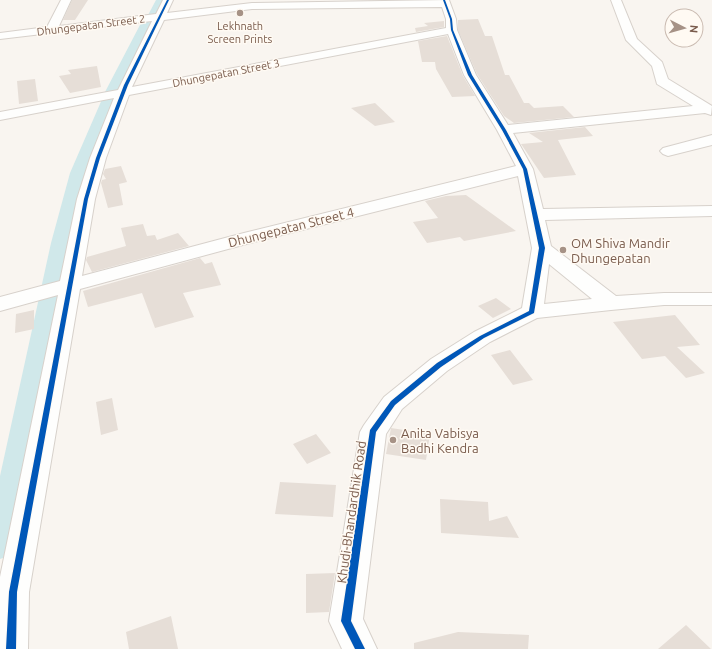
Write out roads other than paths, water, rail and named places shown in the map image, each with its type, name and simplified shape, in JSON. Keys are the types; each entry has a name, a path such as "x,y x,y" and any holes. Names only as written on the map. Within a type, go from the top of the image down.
{"street":[{"path":"51,30 66,0"},
{"path":"616,0 632,40 658,65 662,81 709,110"},
{"path":"445,2 452,30 470,75 504,130 525,169 542,248 532,312 611,303 664,299 712,299"},
{"name":"Dhungepatan Street 2","path":"0,36 51,30 164,9 445,2"},
{"path":"11,649 13,592 57,289 98,158 123,93 164,9"},
{"name":"Dhungepatan Street 3","path":"0,116 452,30"},
{"path":"504,130 709,110"},
{"path":"668,152 712,140"},
{"name":"Dhungepatan Street 4","path":"0,304 247,238 525,169"},
{"path":"534,215 712,211"},
{"path":"542,248 611,303"},
{"name":"Khudi-Bhandardhik Road","path":"360,649 346,621 373,432 393,403 439,365 482,337 532,312"}],"waterway":[{"path":"152,17 161,0"},
{"path":"112,92 146,23"},
{"path":"0,546 60,243 78,173 110,97"}],"place":[{"name":"Lekhnath Screen Prints","path":"240,13"},
{"name":"OM Shiva Mandir Dhungepatan","path":"563,250"},
{"name":"Anita Vabisya Badhi Kendra","path":"393,440"}]}
